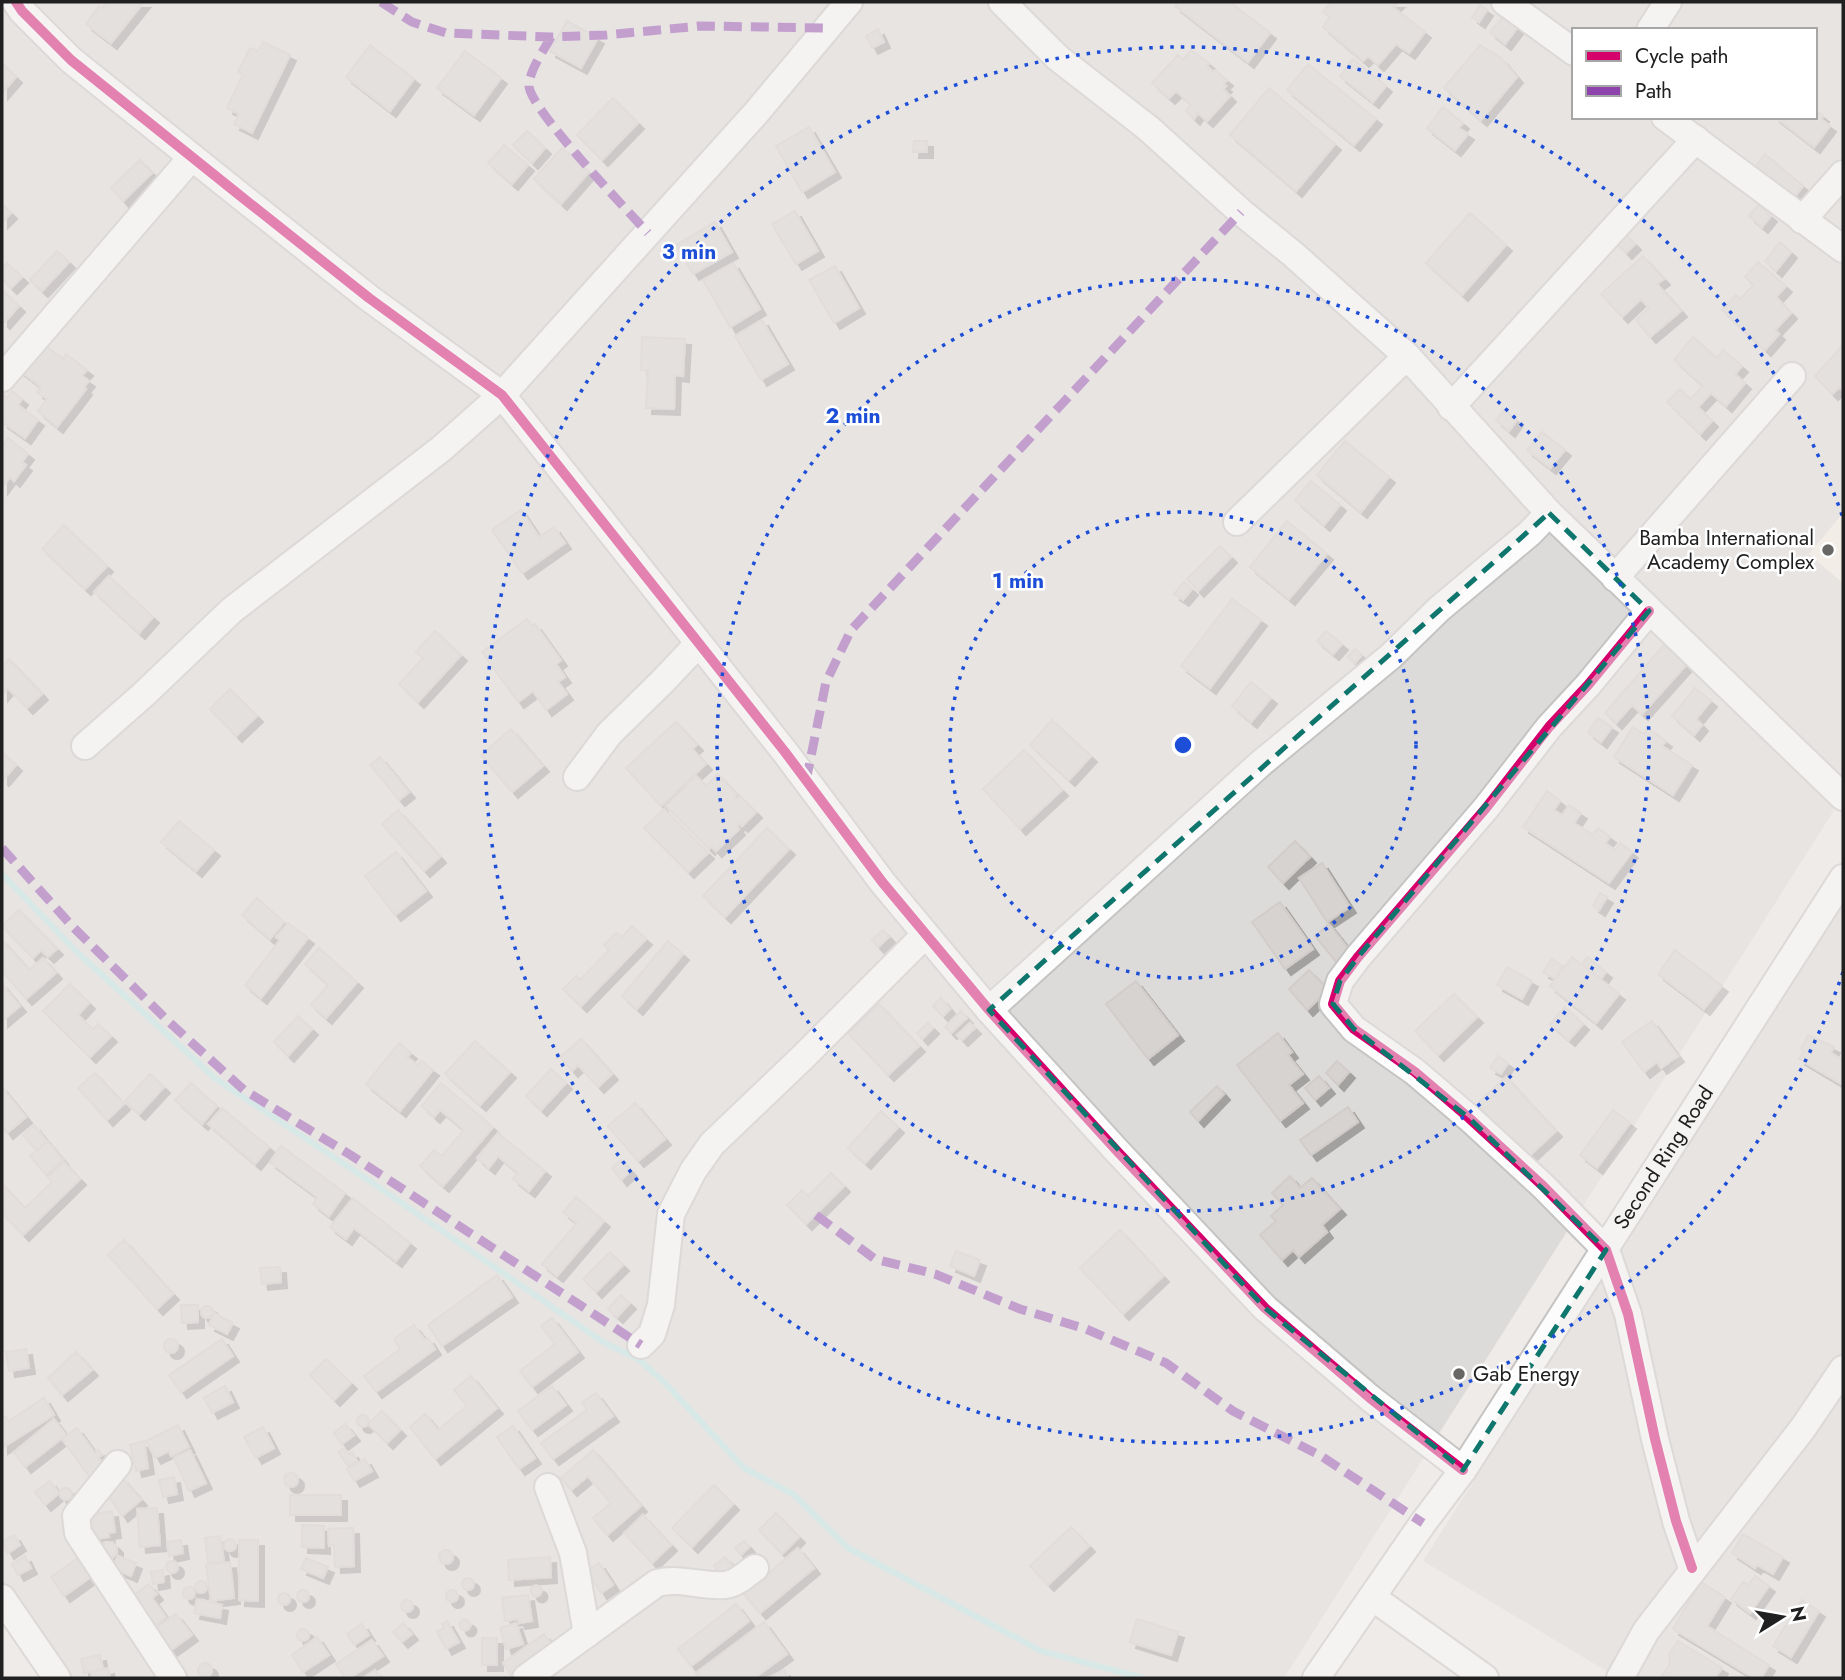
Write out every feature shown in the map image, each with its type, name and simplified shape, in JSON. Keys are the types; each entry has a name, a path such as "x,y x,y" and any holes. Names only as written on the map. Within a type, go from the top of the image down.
{"street":[{"path":"16,2 71,60 369,298 502,395 785,752 883,883 989,1010 1265,1308 1370,1398 1463,1470"},
{"path":"85,746 232,610 441,449 502,395 756,113 849,2"},
{"path":"1002,2 1058,58 1148,128 1407,356 1549,513 1843,797"},
{"path":"1505,2 1572,51"},
{"path":"1651,28 1668,2"},
{"path":"1668,119 1843,249"},
{"path":"1451,407 1696,139"},
{"path":"2,378 192,157"},
{"path":"1802,220 1843,174"},
{"path":"1237,522 1407,356"},
{"path":"1615,578 1792,376"},
{"path":"989,1010 1260,764 1391,656 1549,513"},
{"path":"1649,611 1358,957 1340,981 1333,1004 1354,1029 1415,1072 1469,1118 1544,1186 1606,1250 1628,1314 1655,1439 1676,1521 1692,1569"},
{"path":"577,777 608,734 698,644"},
{"name":"Second Ring Road","path":"1316,1678 1423,1522 1463,1470 1843,878"},
{"path":"641,1345 652,1334 660,1305 671,1214 693,1171 712,1144 925,935"},
{"path":"1620,1678 1646,1630 1803,1428 1843,1369"},
{"path":"117,1464 76,1516 78,1533 173,1678"},
{"path":"548,1487 573,1553 587,1634"},
{"path":"526,1678 657,1583 678,1581 725,1585 734,1583 755,1568"},
{"path":"1372,1597 1485,1678"},
{"path":"2,1598 11,1632 57,1678"}],"highlighted area":[{"path":"1549,513 1649,611 1358,957 1340,981 1333,1004 1354,1029 1469,1118 1606,1250 1463,1470 1265,1308 989,1010"}],"shaded area":[{"path":"2,2 1843,2 1843,796 1284,1678 56,1678 2,1602"},
{"name":"Bamba International Academy Complex","path":"1843,513 1843,583 1809,554"},
{"path":"1843,898 1843,1678 1618,1678 1423,1561"}],"building":[{"path":"107,2 144,2 111,43 86,24 99,6 102,8"},
{"path":"1178,2 1230,2 1270,33 1248,62 1175,6"},
{"path":"1331,2 1398,2 1393,7 1425,32 1409,53 1396,44 1378,65 1368,56 1363,61 1323,27 1330,17 1323,12"},
{"path":"1480,5 1487,10 1479,22 1472,17"},
{"path":"1504,16 1518,27 1505,44 1490,32"},
{"path":"567,21 598,38 581,68 550,51"},
{"path":"878,29 884,42 872,48 866,36"},
{"path":"263,42 290,55 252,133 234,124 239,114 227,108 243,74 238,72 250,48 258,51"},
{"path":"370,45 414,79 390,111 346,77"},
{"path":"1480,45 1501,58 1517,77 1481,120 1444,88"},
{"path":"1191,50 1209,63 1207,66 1213,72 1215,70 1227,80 1223,89 1230,96 1207,121 1198,113 1194,119 1186,111 1191,105 1176,91 1169,98 1152,83 1178,55 1183,60"},
{"path":"465,51 501,78 474,115 437,88"},
{"path":"1353,59 1386,86 1373,102 1340,76"},
{"path":"1308,64 1376,119 1354,145 1287,90"},
{"path":"2,65 16,77 2,93"},
{"path":"1269,88 1335,144 1296,191 1230,135"},
{"path":"613,98 638,123 602,160 577,135"},
{"path":"1443,107 1463,123 1459,128 1468,134 1455,150 1427,128"},
{"path":"1817,112 1823,116 1821,119 1830,126 1814,147 1778,119 1817,119"},
{"path":"809,127 835,172 802,192 776,146"},
{"path":"527,131 545,148 532,163 513,145"},
{"path":"914,141 927,141 927,152 913,152"},
{"path":"504,145 528,165 512,184 488,163"},
{"path":"562,148 589,172 561,204 534,179"},
{"path":"1765,154 1803,186 1793,199 1755,167"},
{"path":"140,160 152,173 123,201 111,188"},
{"path":"2,204 11,213 2,222"},
{"path":"1758,205 1771,216 1762,227 1749,216"},
{"path":"795,211 818,251 796,264 772,224"},
{"path":"1470,213 1506,245 1462,295 1426,263"},
{"path":"715,222 732,252 693,274 676,245"},
{"path":"1626,235 1635,244 1626,253 1617,244"},
{"path":"1780,242 1791,252 1776,271 1765,261"},
{"path":"57,251 69,262 42,291 30,280"},
{"path":"1643,256 1664,279 1657,284 1681,311 1650,337 1636,320 1649,308 1641,299 1622,317 1601,294"},
{"path":"1758,262 1786,286 1776,297 1791,313 1775,330 1779,334 1765,350 1722,310 1736,295 1740,299 1754,285 1745,277"},
{"path":"7,263 22,277 11,288 2,279 2,269"},
{"path":"733,263 760,309 730,327 703,280"},
{"path":"835,266 859,308 834,323 809,280"},
{"path":"2,290 19,306 4,323 2,321"},
{"path":"762,320 788,364 761,380 735,336"},
{"path":"642,337 685,339 683,376 675,375 674,409 646,408 648,370 641,370"},
{"path":"1693,337 1717,358 1723,350 1742,366 1735,374 1745,383 1726,406 1711,393 1698,407 1712,421 1700,434 1667,402 1680,389 1690,399 1703,386 1674,360"},
{"path":"41,342 63,359 66,354 87,370 82,376 89,381 84,387 86,389 57,427 38,411 47,399 37,392 41,387 19,370"},
{"path":"1843,345 1843,391 1840,387 1832,394 1815,376"},
{"path":"12,391 22,399 18,405 38,420 25,438 2,422 2,393 7,398"},
{"path":"1504,410 1517,420 1509,431 1496,420"},
{"path":"1542,432 1565,450 1550,468 1527,450"},
{"path":"8,438 28,454 22,462 26,465 14,481 10,477 2,488 2,446"},
{"path":"1345,441 1389,477 1361,512 1317,475"},
{"path":"1311,481 1340,505 1324,525 1295,500"},
{"path":"521,510 539,537 554,527 565,543 522,573 492,530"},
{"path":"1287,521 1327,554 1289,599 1250,567"},
{"path":"64,525 107,566 85,589 42,549"},
{"path":"1220,546 1231,557 1198,591 1187,579"},
{"path":"109,576 153,617 139,633 94,592"},
{"path":"1184,582 1192,589 1183,600 1174,594"},
{"path":"1232,599 1261,620 1210,688 1181,666"},
{"path":"527,619 532,626 535,624 561,660 556,664 565,677 558,682 567,694 546,710 533,691 518,702 482,652"},
{"path":"435,631 461,655 418,702 399,684 423,658 416,652"},
{"path":"1326,631 1342,644 1333,654 1317,641"},
{"path":"1664,645 1686,665 1642,714 1632,705 1616,723 1605,713"},
{"path":"1355,649 1362,655 1355,663 1348,657"},
{"path":"9,659 42,694 27,708 8,688 2,695 2,666"},
{"path":"1251,682 1271,698 1251,722 1232,706"},
{"path":"1695,688 1711,701 1696,719 1702,725 1694,735 1672,716"},
{"path":"230,689 257,716 236,736 210,709"},
{"path":"1598,718 1612,727 1601,742 1588,732"},
{"path":"1052,720 1091,756 1069,780 1030,745"},
{"path":"676,722 697,745 692,749 706,764 661,806 626,768"},
{"path":"1633,727 1644,734 1647,728 1666,741 1662,746 1692,765 1673,795 1614,757"},
{"path":"511,729 543,766 512,792 481,755"},
{"path":"1024,750 1062,790 1020,829 983,789"},
{"path":"2,752 16,765 3,780 2,779"},
{"path":"380,757 409,792 399,800 370,765"},
{"path":"718,774 737,794 734,797 737,799 740,796 756,812 742,826 739,823 739,829 716,851 711,846 709,849 666,806 696,776 706,786"},
{"path":"1547,791 1560,801 1554,810 1562,815 1569,805 1581,813 1574,823 1593,835 1598,828 1610,837 1605,843 1615,850 1620,843 1632,852 1609,883 1523,827"},
{"path":"664,809 708,853 688,872 644,828"},
{"path":"398,810 440,857 424,871 382,824"},
{"path":"179,821 214,850 196,871 161,842"},
{"path":"767,828 789,849 725,917 703,896"},
{"path":"1295,841 1310,857 1283,883 1268,867"},
{"path":"396,852 426,891 395,915 365,876"},
{"path":"1322,863 1350,907 1327,922 1299,878"},
{"path":"1600,893 1607,897 1599,910 1593,906"},
{"path":"257,898 284,922 270,939 242,915"},
{"path":"1280,902 1313,949 1285,969 1252,922"},
{"path":"19,910 57,949 48,957 41,950 33,958 2,926"},
{"path":"288,923 308,938 261,998 245,985 280,940 276,937"},
{"path":"1329,924 1352,953 1338,964 1315,936"},
{"path":"632,926 646,939 581,1006 563,989 576,976 580,980 609,950 604,945 616,933 622,937"},
{"path":"883,930 889,937 878,947 872,940"},
{"path":"2,940 29,970 43,958 56,973 26,999 2,971"},
{"path":"668,941 683,954 637,1009 622,996"},
{"path":"319,948 357,982 326,1018 311,1005 328,985 305,964"},
{"path":"1675,950 1722,986 1704,1009 1658,974"},
{"path":"1572,957 1619,994 1596,1023 1550,986"},
{"path":"1587,957 1606,972 1601,979 1582,964"},
{"path":"1552,959 1563,966 1555,979 1543,972"},
{"path":"1507,967 1532,981 1522,999 1497,985"},
{"path":"1309,970 1328,990 1307,1010 1289,989"},
{"path":"1136,981 1178,1035 1148,1059 1106,1004"},
{"path":"2,984 20,1006 2,1021"},
{"path":"70,984 89,1003 78,1015 93,1030 98,1024 111,1036 90,1057 43,1011"},
{"path":"1454,994 1477,1017 1438,1055 1415,1031"},
{"path":"941,998 950,1009 943,1016 933,1006"},
{"path":"879,1004 919,1046 888,1075 848,1033"},
{"path":"1565,1007 1583,1024 1569,1040 1550,1024"},
{"path":"961,1011 967,1018 951,1033 945,1027"},
{"path":"298,1016 312,1029 288,1056 274,1042"},
{"path":"1652,1021 1678,1056 1661,1068 1657,1062 1644,1072 1622,1042"},
{"path":"928,1023 933,1028 922,1039 917,1033"},
{"path":"970,1023 975,1028 962,1040 957,1035"},
{"path":"1278,1033 1292,1052 1288,1055 1303,1074 1289,1085 1303,1103 1280,1121 1237,1065"},
{"path":"1808,1035 1834,1047 1831,1053 1843,1060 1843,1085 1799,1059"},
{"path":"581,1039 612,1074 598,1087 578,1065 572,1071 560,1057"},
{"path":"475,1041 510,1072 480,1105 445,1074"},
{"path":"399,1043 411,1053 407,1057 418,1065 421,1061 433,1070 400,1111 366,1084"},
{"path":"1498,1056 1508,1063 1501,1074 1490,1068"},
{"path":"1337,1061 1349,1072 1338,1085 1326,1073"},
{"path":"551,1069 566,1083 541,1110 526,1096"},
{"path":"95,1073 124,1104 107,1120 78,1088"},
{"path":"150,1074 164,1087 139,1114 125,1101"},
{"path":"1319,1076 1329,1088 1315,1100 1305,1088"},
{"path":"1506,1077 1556,1131 1527,1158 1477,1104"},
{"path":"191,1083 217,1106 202,1124 175,1100"},
{"path":"441,1083 493,1127 443,1186 420,1166 434,1150 442,1156 464,1130 440,1110 434,1117 422,1106"},
{"path":"1217,1086 1224,1094 1198,1121 1190,1112"},
{"path":"2,1087 26,1117 7,1133 2,1126"},
{"path":"635,1103 665,1139 638,1161 608,1126"},
{"path":"1348,1107 1358,1122 1311,1155 1300,1140"},
{"path":"222,1108 269,1147 255,1164 208,1124"},
{"path":"1613,1110 1630,1123 1597,1168 1580,1155"},
{"path":"881,1111 898,1127 865,1163 848,1148"},
{"path":"34,1125 47,1141 36,1150 23,1135"},
{"path":"498,1133 545,1171 529,1191 513,1179 518,1173 498,1156 489,1168 477,1158"},
{"path":"48,1142 63,1160 46,1175 30,1156"},
{"path":"281,1146 345,1193 329,1216 313,1204 317,1197 270,1162"},
{"path":"621,1160 631,1171 621,1180 612,1168"},
{"path":"64,1162 80,1179 23,1235 2,1213 2,1184 25,1208 52,1182 48,1177"},
{"path":"831,1173 844,1186 806,1224 787,1205 802,1190 808,1196"},
{"path":"1290,1176 1300,1188 1312,1178 1340,1209 1322,1225 1327,1232 1299,1257 1293,1250 1282,1260 1260,1235 1276,1221 1271,1216 1283,1205 1272,1193"},
{"path":"576,1197 604,1221 557,1276 542,1264 577,1223 563,1212"},
{"path":"353,1198 410,1243 396,1261 354,1228 346,1239 330,1227"},
{"path":"1120,1230 1163,1276 1123,1314 1080,1268"},
{"path":"124,1240 173,1294 157,1309 108,1255"},
{"path":"956,1251 980,1260 974,1276 950,1266"},
{"path":"610,1252 623,1265 596,1292 583,1279"},
{"path":"280,1267 281,1282 262,1284 260,1268"},
{"path":"497,1275 512,1297 442,1346 428,1325"},
{"path":"621,1295 630,1303 617,1317 608,1309"},
{"path":"181,1305 198,1305 198,1322 182,1323"},
{"path":"207,1306 213,1312 207,1318 201,1312"},
{"path":"214,1313 233,1323 227,1334 209,1325"},
{"path":"552,1318 578,1352 532,1387 520,1371 555,1344 541,1326"},
{"path":"414,1325 435,1349 376,1392 364,1376 400,1349 394,1339"},
{"path":"168,1339 174,1339 178,1346 174,1353 168,1353 164,1349 164,1343"},
{"path":"222,1339 233,1356 181,1392 169,1375"},
{"path":"26,1349 29,1368 9,1371 6,1352"},
{"path":"76,1352 92,1370 62,1395 48,1378"},
{"path":"326,1359 351,1383 334,1400 310,1375"},
{"path":"471,1376 497,1408 435,1459 410,1427 425,1414 438,1430 467,1406 454,1390"},
{"path":"225,1386 233,1402 212,1413 204,1398"},
{"path":"552,1386 566,1405 532,1430 518,1411"},
{"path":"596,1393 613,1416 553,1459 541,1443 587,1410 582,1402"},
{"path":"44,1398 54,1415 2,1448 2,1418 5,1416 9,1421"},
{"path":"382,1411 400,1430 387,1443 368,1424"},
{"path":"363,1415 369,1421 363,1427 357,1421"},
{"path":"54,1419 66,1435 25,1467 14,1452"},
{"path":"345,1424 354,1435 342,1444 334,1433"},
{"path":"178,1425 189,1447 171,1456 169,1451 155,1458 146,1441"},
{"path":"513,1426 535,1458 519,1469 497,1437"},
{"path":"263,1427 274,1448 256,1458 244,1437"},
{"path":"77,1428 95,1453 98,1450 102,1455 98,1457 106,1468 91,1479 62,1439"},
{"path":"144,1441 148,1468 136,1471 130,1445"},
{"path":"344,1448 349,1454 352,1452 357,1461 348,1466 338,1452"},
{"path":"190,1450 206,1483 189,1491 174,1458"},
{"path":"593,1450 641,1506 607,1535 593,1518 611,1503 588,1476 571,1490 561,1478"},
{"path":"365,1459 372,1471 354,1481 347,1469"},
{"path":"288,1473 294,1473 298,1480 294,1487 288,1487 284,1483 284,1477"},
{"path":"174,1477 177,1494 163,1497 159,1480"},
{"path":"122,1478 141,1500 122,1516 106,1492"},
{"path":"50,1481 59,1493 45,1505 35,1492"},
{"path":"714,1485 733,1504 692,1547 672,1528"},
{"path":"66,1488 72,1494 66,1500 60,1494"},
{"path":"290,1495 341,1495 341,1515 290,1515"},
{"path":"157,1508 160,1545 140,1547 137,1509"},
{"path":"112,1511 115,1532 108,1533 109,1537 88,1540 84,1516"},
{"path":"776,1513 799,1537 782,1554 759,1530"},
{"path":"643,1515 671,1545 652,1563 624,1533"},
{"path":"302,1525 324,1526 324,1548 302,1547"},
{"path":"1071,1527 1089,1546 1048,1585 1030,1566"},
{"path":"353,1528 354,1566 335,1567 334,1545 329,1546 328,1529"},
{"path":"1743,1534 1783,1557 1773,1574 1757,1565 1755,1568 1732,1553"},
{"path":"14,1535 20,1545 8,1553 2,1542"},
{"path":"220,1536 224,1561 208,1563 205,1538"},
{"path":"230,1539 236,1545 230,1551 224,1545"},
{"path":"181,1540 183,1553 169,1556 167,1542"},
{"path":"239,1540 258,1540 258,1601 239,1600"},
{"path":"744,1541 749,1547 741,1555 735,1548"},
{"path":"105,1542 112,1542 117,1547 117,1553 112,1558 106,1558 101,1546"},
{"path":"798,1548 814,1568 760,1613 744,1594"},
{"path":"443,1550 449,1550 453,1557 449,1564 443,1564 439,1560 439,1554"},
{"path":"82,1555 95,1574 64,1596 51,1577"},
{"path":"25,1556 31,1568 18,1575 12,1564"},
{"path":"118,1556 136,1563 131,1576 112,1568"},
{"path":"550,1557 551,1577 509,1580 508,1560"},
{"path":"725,1557 736,1570 725,1579 714,1566"},
{"path":"306,1558 328,1567 323,1578 301,1569"},
{"path":"167,1562 177,1562 177,1572 167,1572"},
{"path":"230,1562 234,1598 211,1601 206,1565"},
{"path":"599,1563 613,1585 601,1593 587,1570"},
{"path":"163,1570 164,1582 153,1584 151,1572"},
{"path":"1755,1576 1769,1586 1750,1613 1731,1599 1743,1582 1748,1585"},
{"path":"468,1578 474,1584 468,1590 462,1584"},
{"path":"201,1581 207,1587 201,1593 195,1587"},
{"path":"1701,1582 1725,1597 1707,1626 1769,1665 1761,1678 1754,1678 1673,1629"},
{"path":"149,1584 157,1594 152,1598 166,1617 155,1626 133,1596"},
{"path":"536,1585 542,1591 536,1597 530,1591"},
{"path":"189,1587 195,1593 189,1599 183,1593"},
{"path":"303,1590 309,1596 303,1602 297,1596"},
{"path":"452,1590 458,1596 452,1602 446,1596"},
{"path":"284,1593 290,1599 284,1605 278,1599"},
{"path":"528,1595 532,1621 505,1621 502,1598"},
{"path":"197,1599 222,1605 220,1618 194,1613"},
{"path":"407,1600 413,1606 407,1612 401,1606"},
{"path":"1802,1600 1819,1611 1791,1657 1773,1646"},
{"path":"736,1604 749,1621 691,1666 678,1649"},
{"path":"176,1614 192,1635 171,1650 155,1629"},
{"path":"1137,1619 1178,1632 1171,1655 1130,1642"},
{"path":"465,1620 469,1621 469,1629 465,1630 461,1629 460,1625 461,1621"},
{"path":"447,1621 459,1642 446,1649 437,1632 444,1628 442,1624"},
{"path":"764,1622 787,1654 754,1678 700,1678 696,1673"},
{"path":"403,1623 412,1634 402,1642 393,1632"},
{"path":"516,1623 523,1644 506,1649 500,1628"},
{"path":"362,1624 369,1635 354,1645 347,1634"},
{"path":"303,1629 309,1635 303,1641 297,1635"},
{"path":"544,1634 556,1650 513,1678 503,1663"},
{"path":"317,1637 329,1655 303,1672 292,1655"},
{"path":"482,1638 497,1638 497,1665 482,1665"},
{"path":"372,1640 383,1656 350,1678 345,1678 336,1664"},
{"path":"1678,1641 1722,1668 1715,1678 1661,1677 1670,1664 1669,1654"},
{"path":"100,1655 103,1669 84,1673 81,1659"},
{"path":"205,1663 210,1665 210,1675 205,1677 200,1675 198,1670 200,1665"},
{"path":"108,1668 110,1678 92,1678 91,1672"},
{"path":"375,1670 381,1678 363,1678"},
{"path":"784,1670 788,1678 768,1678"}],"waterway":[{"path":"2,874 78,953 216,1079 603,1342 638,1359 664,1382 744,1468 793,1494 848,1548 1041,1651 1143,1678"}],"marked path":[{"path":"381,2 412,22 446,33 551,37 700,26 828,28"},
{"path":"551,37 531,74 529,86 534,98 581,160 648,233"},
{"path":"806,781 826,682 851,630 1241,212"},
{"path":"2,848 72,926 169,1022 244,1090 349,1154 641,1345"},
{"path":"816,1215 875,1259 935,1274 1020,1309 1086,1329 1166,1363 1233,1411 1321,1456 1423,1523"}],"cycle path":[{"path":"16,2 71,60 369,298 502,395 785,752 883,883 989,1010 1265,1308 1370,1398 1463,1470"},
{"path":"1649,611 1358,957 1340,981 1333,1004 1354,1029 1415,1072 1469,1118 1543,1186 1606,1250 1628,1314 1655,1439 1676,1521 1692,1568"}],"place":[{"name":"Bamba International Academy Complex","path":"1828,550"},
{"name":"Gab Energy","path":"1459,1374"}]}
